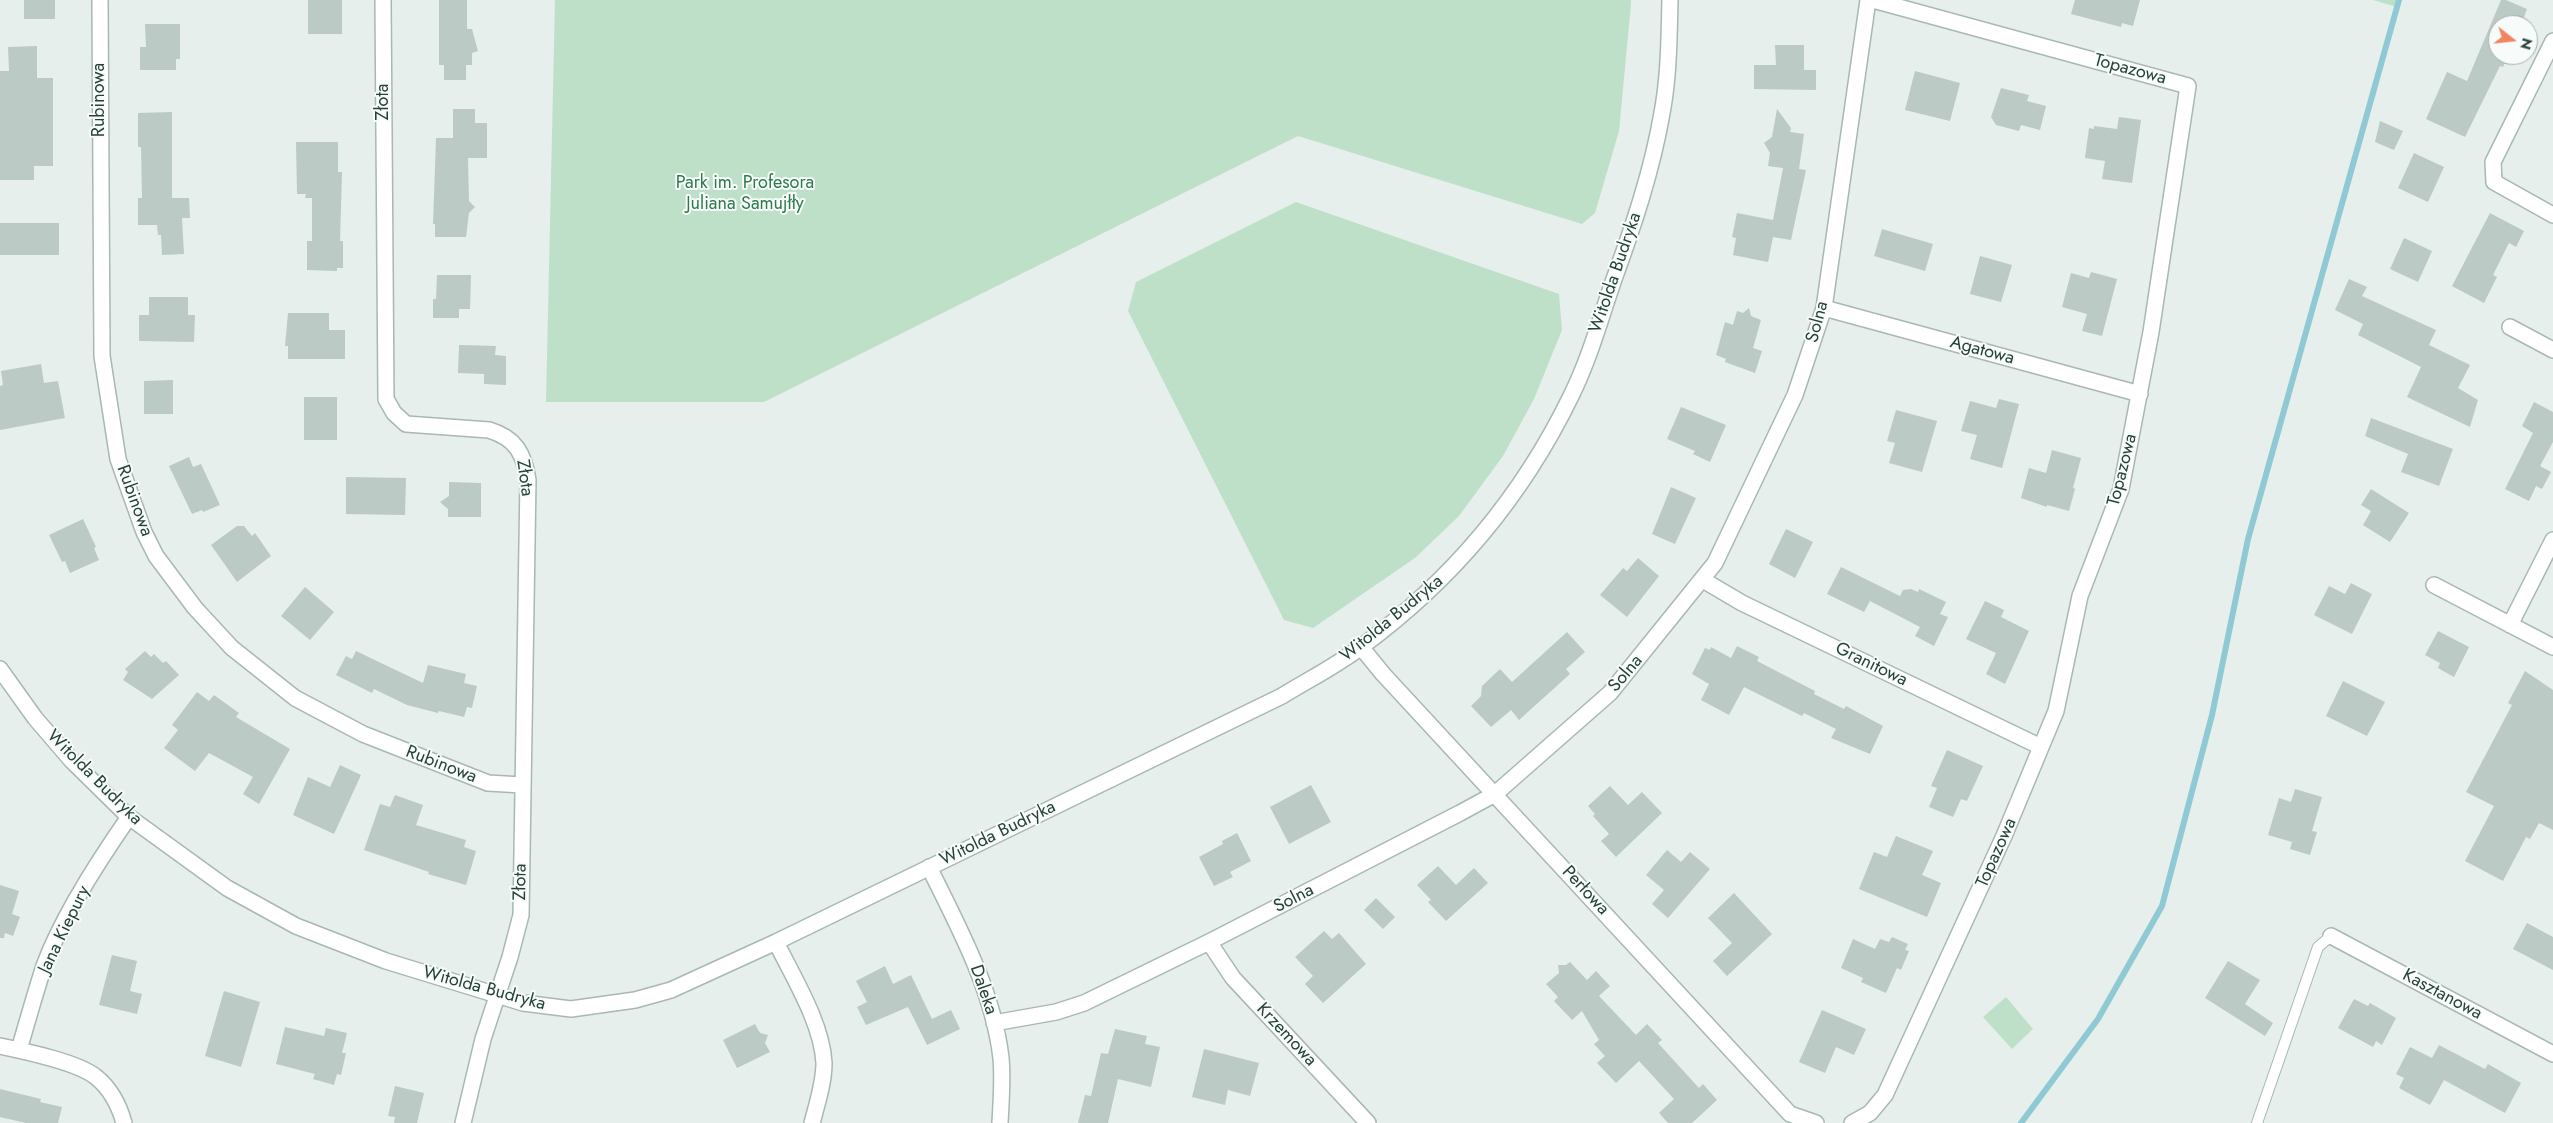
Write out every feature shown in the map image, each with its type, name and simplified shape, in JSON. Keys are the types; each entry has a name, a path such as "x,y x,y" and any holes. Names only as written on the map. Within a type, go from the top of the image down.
{"street":[{"name":"Rubinowa","path":"100,0 102,356 118,460 144,532 156,556 195,608 232,648 295,698 363,734 488,783 522,786"},
{"name":"Złota","path":"383,0 386,399 394,413 406,424 489,430 500,433 516,444 524,460 528,480 521,915 498,996 482,1039 462,1123"},
{"name":"Witolda Budryka","path":"0,669 35,718 72,761 129,817 227,888 296,926 386,961 498,996 541,1006 571,1009 635,1000 671,990 776,942 1282,696 1361,647 1431,589 1480,538 1532,466 1572,394 1618,268 1650,170 1662,112 1668,59 1670,0"},
{"name":"Solna","path":"994,1023 1056,1012 1084,1003 1209,942 1495,794 1610,693 1715,563 1795,395 1824,308 1868,0"},
{"name":"Topazowa","path":"1852,1123 1870,1114 1885,1095 1994,859 2056,711 2080,596 2121,489 2140,394 2188,86 1873,0"},
{"path":"2553,41 2493,162 2494,182 2510,193 2553,215"},
{"name":"Agatowa","path":"1824,308 2140,394"},
{"path":"2510,327 2553,350"},
{"path":"2510,625 2553,540"},
{"name":"Granitowa","path":"1703,580 1742,603 2041,747"},
{"path":"2434,585 2553,648"},
{"name":"Perłowa","path":"1361,647 1383,674 1790,1114 1816,1123"},
{"name":"Jana Kiepury","path":"19,1050 45,965 66,920 110,845 129,817"},
{"name":"Daleka","path":"929,867 977,967 994,1023 1001,1059 1000,1123"},
{"name":"Kasztanowa","path":"2331,936 2553,1054"},
{"path":"776,942 818,1031 824,1063 821,1086 812,1123"},
{"name":"Krzemowa","path":"1209,942 1233,978 1368,1123"},
{"path":"0,1046 74,1066 95,1076 110,1091 120,1108 124,1123"}],"lane":[{"path":"2257,1123 2318,947 2331,936"}],"green space":[{"name":"Park im. Profesora Juliana Samujłły","path":"555,0 1631,0 1631,4 1619,131 1595,213 1582,224 1298,136 764,402 546,402"},
{"path":"2373,0 2399,0 2397,7"},
{"path":"1296,202 1559,294 1562,330 1534,399 1503,456 1459,516 1415,558 1313,628 1284,620 1128,311 1136,282"},
{"path":"2006,997 2033,1029 2012,1049 1983,1017"}],"building":[{"path":"24,0 55,0 55,19 24,19"},
{"path":"308,0 342,0 342,34 308,34"},
{"path":"439,0 467,0 467,29 472,29 478,51 472,53 472,65 466,65 466,80 444,80 444,65 439,65"},
{"path":"2075,0 2140,0 2133,26 2122,23 2121,27 2071,14"},
{"path":"2501,0 2506,0 2527,9 2525,15 2495,15"},
{"path":"145,24 180,24 180,59 176,59 176,70 140,70 140,47 146,47"},
{"path":"2488,31 2488,65 2504,65 2503,67 2500,66 2465,137 2426,119 2447,72 2467,81"},
{"path":"1775,45 1804,45 1804,70 1816,70 1816,90 1754,89 1754,65 1776,65"},
{"path":"37,46 37,78 53,78 53,166 34,166 34,180 0,180 0,71 9,71 8,47"},
{"path":"1915,71 1960,83 1950,121 1905,110"},
{"path":"2001,88 2029,95 2027,101 2046,106 2040,130 2021,125 2019,131 1996,125 1991,117"},
{"path":"453,109 475,109 475,123 487,123 487,158 468,158 469,201 475,207 469,213 466,237 435,237 435,224 433,224 436,138 453,138"},
{"path":"1777,109 1791,128 1790,132 1804,134 1799,169 1806,170 1791,240 1773,237 1768,262 1733,255 1736,238 1732,237 1737,213 1773,220 1783,168 1768,166 1770,153 1764,143 1772,137"},
{"path":"172,112 172,198 189,198 190,218 182,218 184,254 162,255 161,235 158,235 157,225 138,225 138,198 142,198 141,147 138,147 138,113"},
{"path":"2119,117 2141,120 2132,183 2102,179 2105,161 2085,158 2089,128 2094,129 2094,126 2117,129"},
{"path":"2380,121 2403,131 2394,150 2375,142"},
{"path":"296,142 338,142 338,172 342,172 340,241 343,241 343,268 337,268 337,271 307,270 307,241 312,241 312,198 305,198 306,194 297,194"},
{"path":"2414,153 2444,167 2428,202 2398,188"},
{"path":"2490,213 2524,231 2516,247 2509,243 2493,275 2497,277 2484,303 2452,286"},
{"path":"0,223 59,223 59,255 0,255"},
{"path":"1882,229 1933,244 1925,271 1874,256"},
{"path":"2404,238 2432,251 2418,282 2390,269"},
{"path":"1980,256 2012,265 2001,302 1970,294"},
{"path":"2091,272 2117,279 2102,336 2082,331 2087,314 2062,307 2071,273 2089,278"},
{"path":"437,275 471,275 470,309 459,309 459,318 433,318 433,299 436,299"},
{"path":"2349,279 2367,287 2362,296 2436,330 2429,345 2470,365 2458,388 2478,400 2470,427 2407,397 2421,367 2358,335 2363,324 2335,310"},
{"path":"149,297 188,297 188,315 195,315 194,342 139,341 139,315 149,315"},
{"path":"1749,308 1751,316 1761,320 1753,348 1762,351 1755,373 1725,362 1726,359 1716,355 1725,322 1733,325 1737,311 1743,313"},
{"path":"288,313 329,313 329,330 345,330 345,359 288,359 288,346 285,346"},
{"path":"459,345 496,346 495,355 506,356 506,385 484,384 484,374 458,373"},
{"path":"41,364 44,383 58,381 65,418 0,430 0,386 3,385 1,371"},
{"path":"173,380 173,414 144,414 144,381"},
{"path":"304,397 337,397 337,440 304,440"},
{"path":"1999,399 2019,404 2002,468 1970,459 1977,435 1961,431 1970,401 1996,408"},
{"path":"2534,402 2553,412 2553,442 2540,466 2551,472 2542,489 2536,486 2529,501 2505,489 2533,433 2522,426"},
{"path":"1681,407 1726,425 1710,462 1693,454 1695,451 1667,439"},
{"path":"1896,410 1937,421 1922,472 1889,463 1895,443 1887,441"},
{"path":"2371,418 2453,449 2439,486 2401,472 2408,454 2365,436"},
{"path":"2052,450 2081,458 2069,511 2047,505 2047,507 2021,498 2029,468 2046,473"},
{"path":"189,457 193,467 201,464 220,505 192,514 169,466"},
{"path":"346,477 406,478 405,515 346,514"},
{"path":"449,482 481,483 481,517 448,517 448,509 440,502 449,496"},
{"path":"1671,487 1696,498 1675,544 1652,534"},
{"path":"2371,489 2409,513 2390,542 2363,525 2371,511 2361,505"},
{"path":"83,519 96,547 94,548 99,560 70,573 65,561 62,562 49,535"},
{"path":"237,526 244,526 252,536 255,533 271,556 237,582 211,545"},
{"path":"1786,529 1813,542 1795,578 1769,564"},
{"path":"1638,558 1659,576 1627,617 1600,595 1623,568 1627,571"},
{"path":"1841,567 1900,596 1903,590 1911,589 1918,592 1919,589 1946,602 1940,614 1948,617 1934,646 1915,636 1920,627 1870,601 1864,612 1827,594"},
{"path":"2351,583 2372,594 2352,634 2314,615 2329,586 2345,594"},
{"path":"305,587 334,612 310,640 281,616"},
{"path":"1985,601 2004,610 2001,617 2029,631 2005,684 1986,674 1996,653 1966,639"},
{"path":"2438,631 2469,647 2454,677 2438,668 2440,663 2425,655"},
{"path":"1567,632 1585,652 1566,669 1570,674 1519,720 1511,710 1491,727 1471,706 1481,696 1482,686 1500,669 1512,682"},
{"path":"1737,646 1759,657 1757,661 1815,691 1814,694 1844,709 1846,706 1883,726 1870,754 1831,738 1836,729 1804,713 1802,716 1744,687 1729,715 1701,700 1709,684 1692,674 1705,648 1710,650 1711,647 1731,658"},
{"path":"145,651 151,657 154,654 163,663 166,661 179,675 152,699 123,680 128,672 125,669"},
{"path":"356,651 423,683 428,665 466,674 464,683 477,686 472,708 467,707 464,717 439,711 438,713 407,705 374,689 372,693 336,675 346,656 352,659"},
{"path":"2525,671 2553,690 2553,830 2539,823 2530,839 2526,837 2503,881 2465,861 2494,806 2466,792 2512,705 2508,703"},
{"path":"2343,681 2385,702 2367,736 2326,716"},
{"path":"197,692 209,701 214,695 239,713 236,717 290,749 259,804 243,794 253,777 209,753 195,771 164,748 178,730 172,725"},
{"path":"1947,750 1983,766 1967,801 1961,799 1953,817 1929,807 1937,788 1931,786"},
{"path":"340,765 361,775 334,834 293,815 308,777 330,787"},
{"path":"1311,785 1331,822 1289,844 1270,807"},
{"path":"1610,786 1628,805 1642,792 1662,813 1616,857 1601,841 1609,834 1593,816 1595,814 1588,806"},
{"path":"2295,789 2322,797 2312,831 2317,832 2310,855 2290,849 2292,842 2268,835 2279,798 2291,802"},
{"path":"395,795 423,805 416,825 466,840 464,847 476,851 466,885 428,874 429,872 364,850 380,804 390,807"},
{"path":"1237,833 1251,861 1230,872 1233,877 1214,886 1199,857 1223,844 1222,841"},
{"path":"1896,836 1933,851 1922,875 1941,883 1927,917 1859,889 1874,852 1887,857"},
{"path":"1667,850 1681,862 1690,852 1710,869 1668,918 1652,904 1664,890 1646,875"},
{"path":"1438,866 1456,885 1474,868 1488,883 1446,921 1428,902 1431,900 1417,885"},
{"path":"0,885 19,891 12,914 20,917 13,936 5,933 4,938 0,938"},
{"path":"1734,893 1772,934 1727,976 1713,961 1732,943 1708,918"},
{"path":"1376,898 1395,917 1383,929 1364,910"},
{"path":"2527,923 2553,937 2553,970 2513,949"},
{"path":"1324,931 1332,939 1339,933 1366,964 1323,1003 1305,984 1313,976 1295,957"},
{"path":"1892,937 1908,944 1905,950 1909,951 1901,970 1897,968 1886,993 1861,982 1863,978 1841,968 1853,939 1875,949 1880,939 1889,942"},
{"path":"112,955 137,961 130,991 142,994 137,1014 99,1005"},
{"path":"2228,961 2260,980 2245,1004 2273,1023 2265,1036 2205,998"},
{"path":"1570,962 1587,980 1596,971 1610,986 1599,996 1636,1035 1647,1024 1662,1040 1658,1043 1699,1088 1703,1084 1717,1100 1692,1123 1668,1123 1659,1113 1674,1099 1639,1061 1616,1083 1597,1063 1605,1056 1594,1044 1599,1040 1582,1011 1572,1020 1554,1001 1558,997 1546,984 1559,973 1558,965 1566,965"},
{"path":"885,966 893,984 911,975 932,1019 951,1010 960,1029 927,1045 908,1007 866,1025 857,1007 867,1002 856,981"},
{"path":"224,991 260,1002 241,1067 205,1056"},
{"path":"2354,999 2368,1006 2370,1003 2396,1018 2382,1045 2376,1041 2373,1047 2338,1028"},
{"path":"1822,1010 1866,1029 1854,1055 1836,1047 1825,1073 1799,1062"},
{"path":"755,1024 760,1033 768,1035 765,1043 770,1052 737,1068 723,1040"},
{"path":"285,1027 324,1036 326,1028 347,1033 342,1053 346,1053 341,1075 337,1074 334,1085 313,1079 315,1074 276,1064"},
{"path":"1115,1029 1147,1036 1145,1044 1160,1047 1151,1087 1118,1079 1108,1123 1078,1123 1085,1095 1091,1096 1101,1053 1108,1054"},
{"path":"2439,1045 2485,1069 2488,1064 2521,1083 2505,1113 2444,1080 2430,1105 2399,1088 2404,1078 2396,1074 2410,1047 2432,1058"},
{"path":"1204,1049 1259,1063 1250,1096 1228,1090 1225,1105 1192,1097"},
{"path":"395,1086 424,1093 417,1123 394,1123 395,1117 388,1116"},
{"path":"0,1089 41,1099 40,1102 62,1107 58,1123 26,1123 0,1117"}],"waterway":[{"path":"2021,1123 2098,1019 2162,906 2212,715 2248,539 2399,0"}]}
